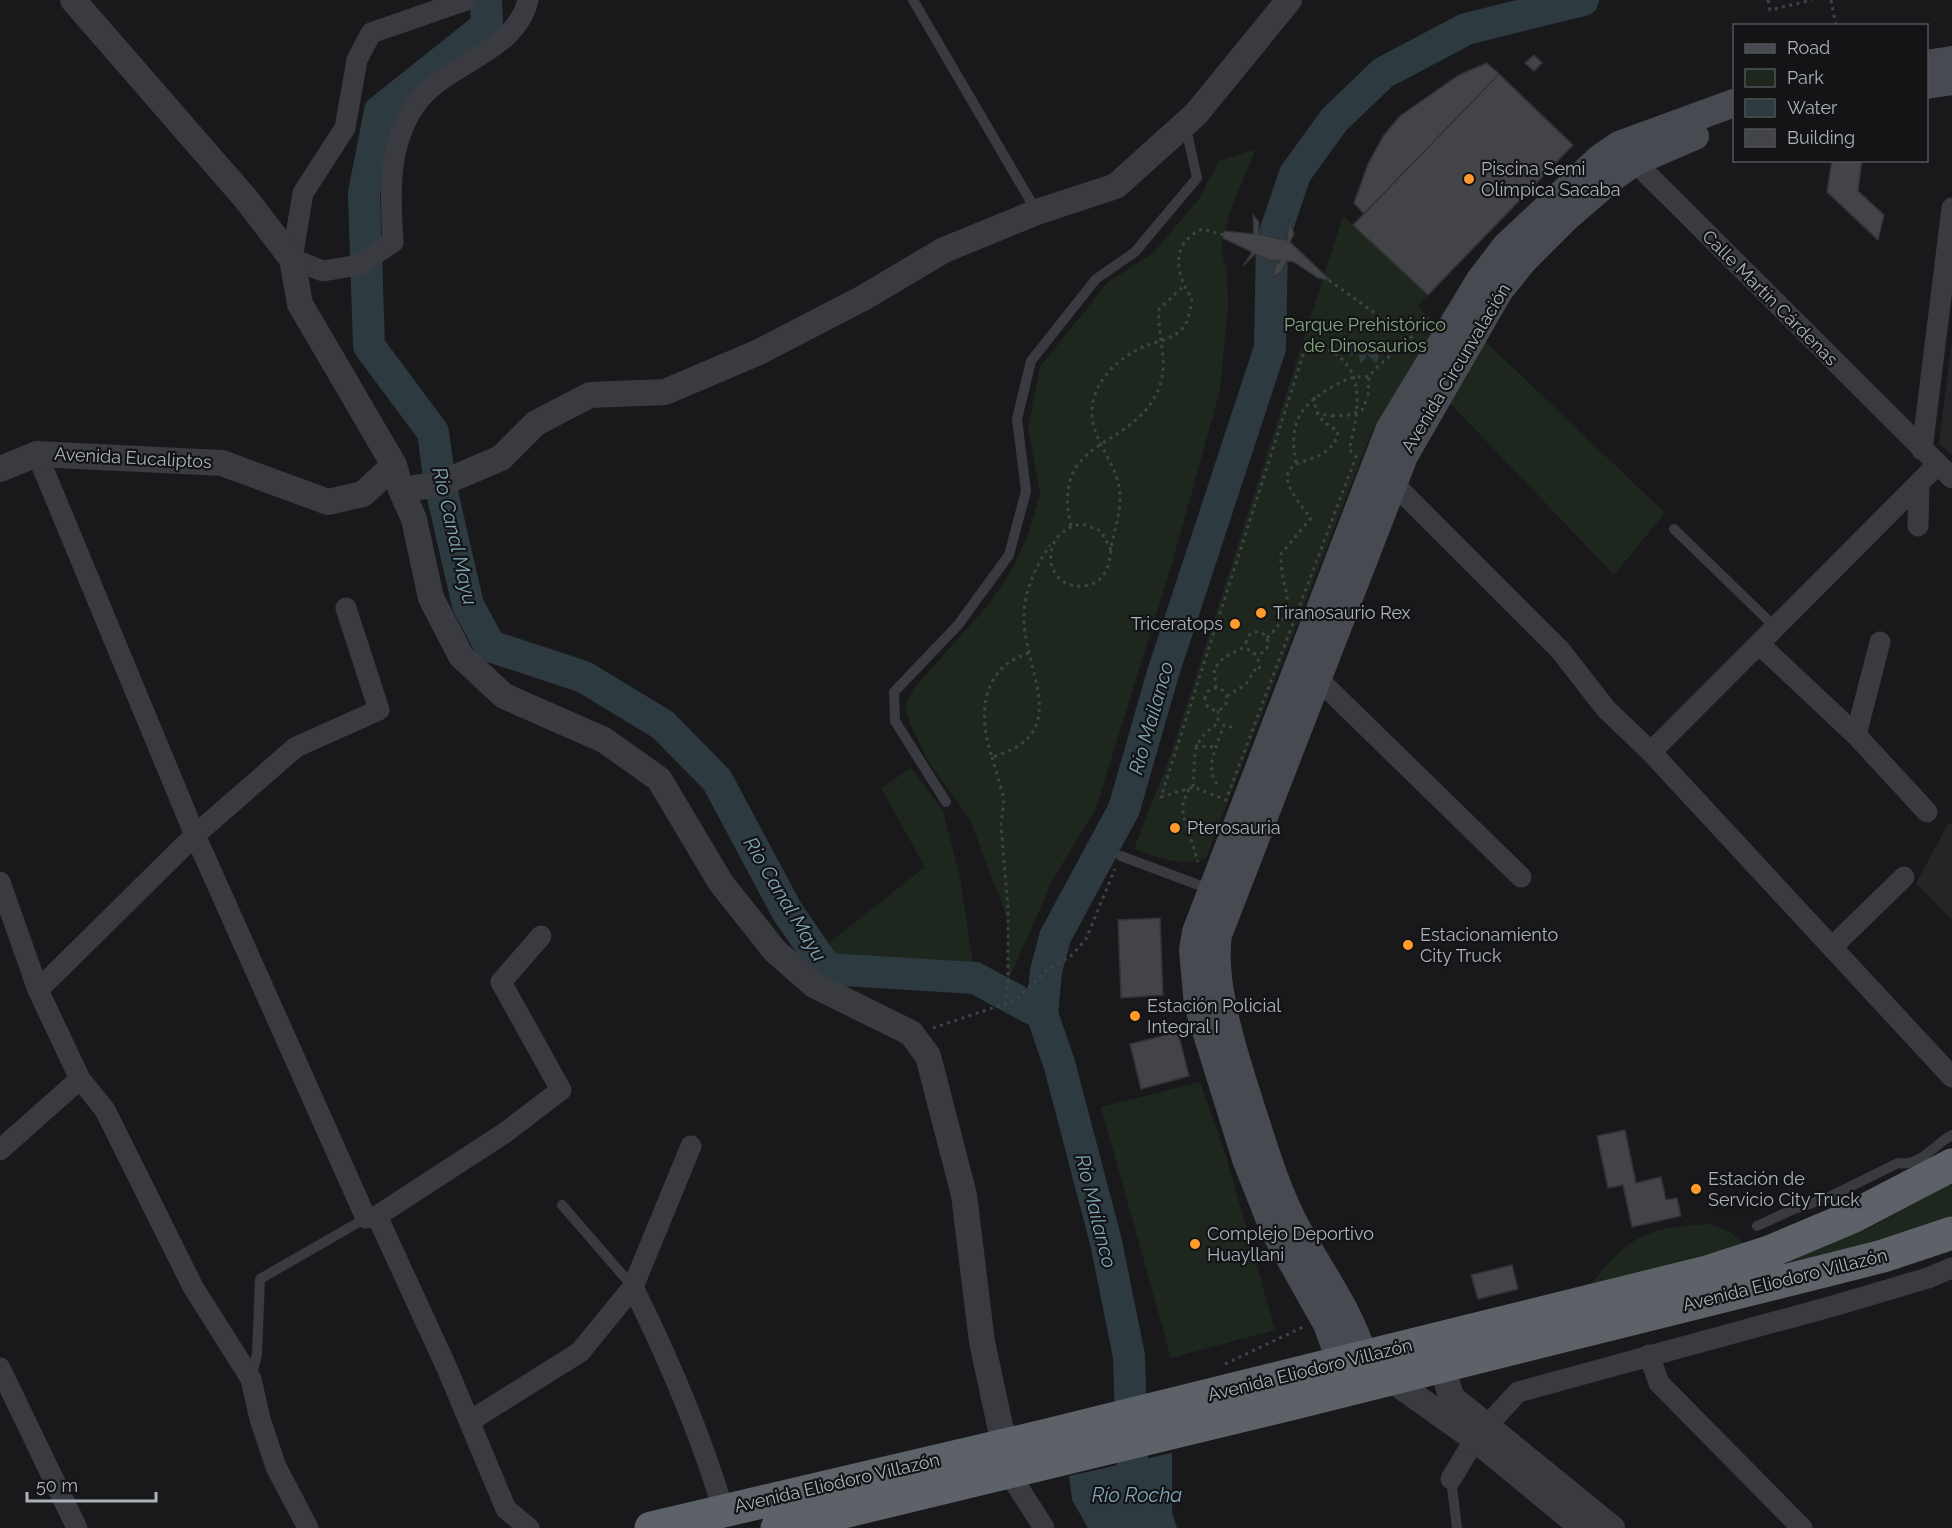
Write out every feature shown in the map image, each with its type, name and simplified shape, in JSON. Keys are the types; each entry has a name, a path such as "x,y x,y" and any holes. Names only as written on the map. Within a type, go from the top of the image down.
{"highway":[{"name":"Avenida Eliodoro Villazón","path":"1292,1390 1352,1360 1707,1272 1769,1252 1852,1217 1952,1164"},
{"name":"Avenida Eliodoro Villazón","path":"777,1528 1006,1459 1292,1390 1392,1380 1883,1256 1952,1233"},
{"name":"Avenida Eliodoro Villazón","path":"651,1528 723,1509 1006,1459"}],"main road":[{"path":"1928,64 1952,60"},
{"path":"1928,85 1952,81"},
{"name":"Avenida Circunvalación","path":"1222,893 1382,478 1404,456 1465,328 1523,261 1627,154 1733,103"},
{"name":"Avenida Circunvalación","path":"1627,154 1733,124"},
{"name":"Avenida Circunvalación","path":"1352,1360 1356,1332 1292,1220 1278,1188 1233,1056 1193,950 1196,932 1222,893 1317,678 1382,478"}],"street":[{"path":"73,0 246,199 292,259 323,271 359,265 393,242 390,186 400,137 416,104 448,75 499,43 525,14 528,0"},
{"path":"465,0 371,33 357,60 345,128 303,193 292,259 300,304 393,465 414,519 431,598 461,656 504,696 604,740 659,779 721,883 775,951 814,985 911,1033 928,1056 964,1195 982,1342 1006,1459 1044,1528"},
{"path":"401,490 440,484 501,458 536,423 590,395 665,392 759,352 863,298 944,250 1037,212 1116,186 1185,124 1289,0"},
{"name":"Calle Martín Cárdenas","path":"1627,154 1937,464"},
{"path":"1651,753 1937,464 1952,208"},
{"path":"37,454 195,835 371,1217 470,1421 506,1509 529,1528"},
{"name":"Avenida Eucaliptos","path":"0,469 37,454 222,463 328,502 363,494 393,465"},
{"path":"1382,478 1560,650 1606,709 1651,753 1832,947 1901,1025 1952,1077"},
{"path":"1918,526 1919,483"},
{"path":"38,990 195,835 296,747 380,710 346,608"},
{"path":"1856,735 1880,642"},
{"path":"1759,644 1856,735 1927,812"},
{"path":"1317,678 1521,877"},
{"path":"1832,947 1904,877"},
{"path":"0,882 38,990 80,1079 105,1110 193,1287 251,1379 260,1419 276,1467 308,1528"},
{"path":"371,1217 506,1132 561,1090 501,982 542,936"},
{"path":"0,1150 80,1079"},
{"path":"470,1421 580,1352 633,1287 692,1146"},
{"path":"1451,1479 1481,1432 1518,1392 1833,1306 1928,1278 1952,1268"},
{"path":"633,1287 673,1369 704,1447 723,1509"},
{"path":"1649,1355 1659,1383 1802,1528"},
{"path":"1443,1366 1451,1397 1481,1432 1582,1528"},
{"path":"0,1368 77,1528"},
{"path":"1392,1380 1481,1432 1612,1528"}],"lane":[{"path":"913,0 1037,212"},
{"path":"946,802 894,721 894,692 958,625 1009,555 1026,491 1017,419 1030,361 1096,279 1135,252 1197,178 1185,124"},
{"path":"1674,530 1776,627"},
{"path":"1121,856 1222,893"},
{"path":"1757,1226 1794,1209 1825,1199 1898,1163 1908,1165 1929,1154 1939,1142 1952,1135"},
{"path":"562,1205 633,1287"},
{"path":"251,1379 257,1354 261,1279 371,1217"},
{"path":"1451,1479 1457,1528"}],"path":[{"path":"1767,0 1770,9 1812,0"},
{"path":"1831,0 1836,24"},
{"path":"1055,538 1050,557 1057,575 1074,585 1084,586 1102,578 1111,560 1121,503 1119,484 1091,422 1092,406 1098,387 1120,361 1183,328 1192,299 1184,286 1178,265 1182,247 1202,229 1224,235"},
{"path":"1316,413 1332,416 1349,415 1362,410 1368,397 1369,377 1414,335 1403,324 1386,321 1323,276"},
{"path":"1071,525 1068,491 1075,468 1085,455 1137,417 1153,401 1161,381 1165,353 1159,309 1184,286"},
{"path":"1226,800 1191,788 1161,797 1305,349 1314,345 1327,348 1344,361 1355,375 1358,407 1349,448 1356,457 1297,614"},
{"path":"1296,463 1293,448 1297,421 1314,397 1355,375 1369,377"},
{"path":"1268,638 1259,632 1252,633 1247,639 1246,646 1250,652 1257,654 1267,649 1268,638 1286,616 1289,602 1282,576 1281,554 1311,518 1293,498 1287,485 1288,473 1296,463 1323,455 1337,440 1338,431 1321,422 1316,413 1314,397"},
{"path":"992,757 1018,747 1031,734 1038,722 1041,705 1038,682 1029,653 1024,612 1039,562 1055,538 1071,525 1092,526 1108,540 1111,550"},
{"path":"1216,688 1214,669 1223,658 1246,646"},
{"path":"1005,1004 1008,981 1008,909 1000,825 1004,799 983,721 991,683 1010,662 1029,653"},
{"path":"1227,696 1223,690 1216,688 1207,693 1205,700 1211,709 1218,710 1224,707 1227,696 1245,684 1255,670 1260,670 1257,654"},
{"path":"1197,862 1183,814 1183,803 1191,788 1195,746 1200,736 1218,723 1218,710"},
{"path":"1217,784 1212,773 1217,747 1224,725 1234,728"},
{"path":"1195,746 1217,747"},
{"path":"911,1033 1017,1000 1046,971 1072,955 1086,939 1121,856"}],"shaded area":[{"path":"1952,340 1952,455 1939,444"},
{"path":"1949,822 1952,825 1952,920 1916,883"}],"green space":[{"path":"1256,149 1230,211 1223,238 1221,251 1227,270 1228,305 1220,390 1173,560 1096,808 1053,879 1008,981 1007,917 970,820 928,761 910,723 905,706 914,688 990,603 1013,568 1028,534 1040,494 1028,428 1040,367 1108,282 1153,253 1199,199 1219,161"},
{"name":"Parque Prehistórico de Dinosaurios","path":"1343,216 1428,295 1418,306 1440,328 1372,431 1206,858 1179,862 1161,858 1134,849 1171,754"},
{"path":"1485,341 1665,513 1614,575 1448,401"},
{"path":"911,768 943,811 960,877 975,978 827,969 816,953 925,867 881,788"},
{"name":"Complejo Deportivo Huayllani","path":"1200,1082 1227,1159 1275,1330 1171,1358 1101,1107"},
{"path":"1952,1183 1952,1220 1866,1252 1760,1269 1867,1229"},
{"path":"1709,1224 1730,1232 1745,1245 1587,1289 1614,1257 1638,1238 1667,1229"}],"water":[{"path":"1365,341 1387,347 1388,354 1378,349 1375,351 1379,356 1376,364 1366,353 1366,358 1360,364 1359,352 1349,356 1351,345"},
{"name":"Río Rocha","path":"1172,1453 1172,1512 1177,1528 1088,1528 1072,1500 1069,1476"}],"building":[{"path":"1534,55 1542,63 1534,71 1525,63"},
{"path":"1487,63 1499,74 1364,214 1354,203 1368,164 1384,135 1400,116 1459,75"},
{"name":"Piscina Semi Olímpica Sacaba","path":"1499,74 1573,145 1428,295 1353,225"},
{"path":"1832,162 1862,162 1858,191 1884,215 1878,240 1827,192"},
{"path":"1253,215 1259,222 1258,234 1287,240 1289,218 1294,234 1290,242 1330,280 1318,278 1294,262 1287,261 1281,272 1272,278 1275,266 1280,261 1268,260 1255,254 1243,266 1252,252 1223,238 1224,231 1254,234"},
{"path":"1160,918 1163,995 1121,998 1118,920"},
{"path":"1178,1032 1189,1076 1141,1089 1130,1044"},
{"path":"1625,1130 1636,1183 1661,1177 1666,1200 1677,1198 1681,1216 1632,1227 1623,1185 1608,1188 1597,1136"},
{"path":"1512,1265 1518,1289 1478,1299 1471,1275"}],"waterway":[{"name":"Rio Canal Mayu","path":"486,0 487,26 380,111 364,193 369,346 433,432 440,484 468,605 490,646 584,677 663,725 717,780 787,911 827,969 975,978 1042,1014"},
{"name":"Río Mailanco","path":"1143,1528 1133,1486 1129,1356 1106,1242 1059,1063 1042,1014 1046,971 1055,937 1124,809 1163,673 1270,348 1272,242 1295,174 1334,120 1383,73 1466,29 1583,0"}],"place":[{"name":"Piscina Semi Olímpica Sacaba","path":"1469,179"},
{"name":"Tiranosaurio Rex","path":"1261,613"},
{"name":"Triceratops","path":"1235,624"},
{"name":"Pterosauria","path":"1175,828"},
{"name":"Estacionamiento City Truck","path":"1408,945"},
{"name":"Estación Policial Integral I","path":"1135,1016"},
{"name":"Estación de Servicio City Truck","path":"1696,1189"},
{"name":"Complejo Deportivo Huayllani","path":"1195,1244"}]}
